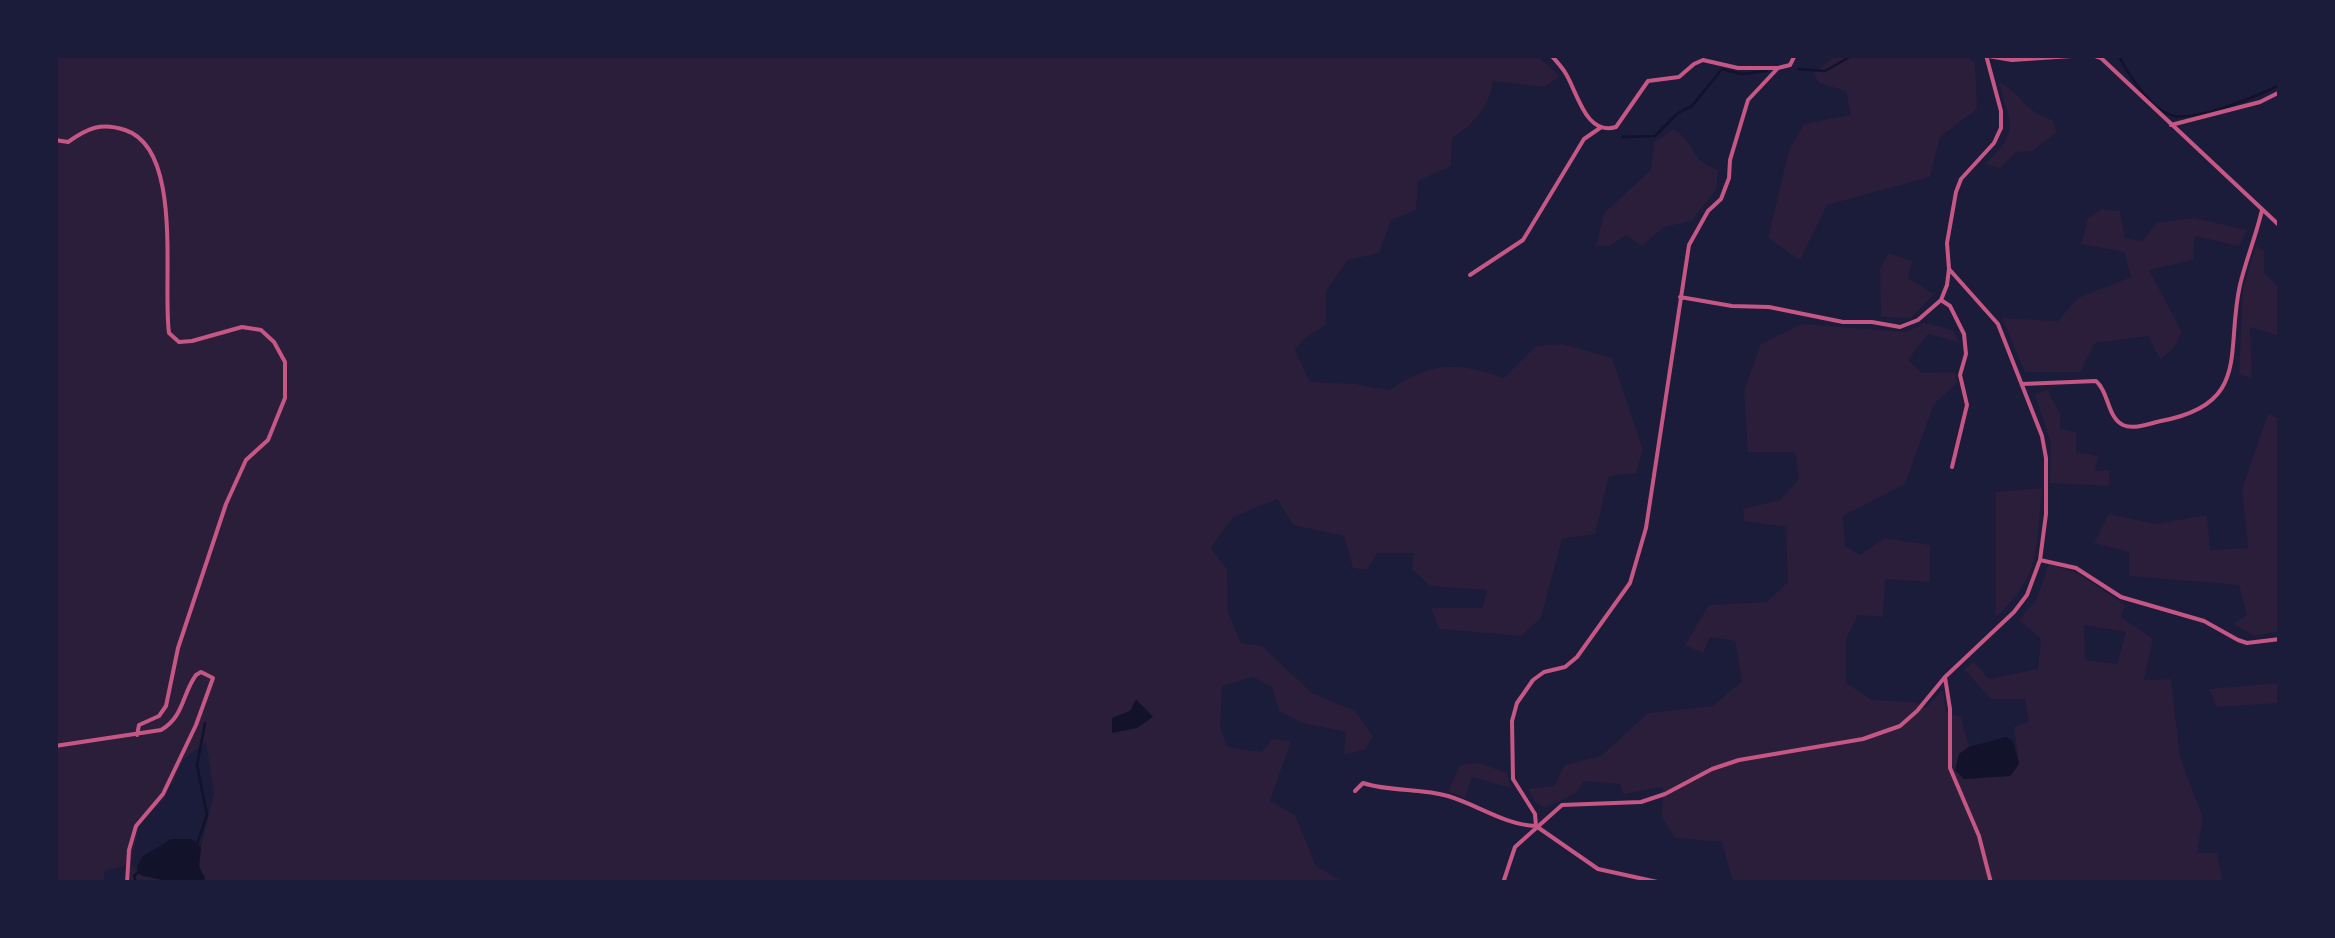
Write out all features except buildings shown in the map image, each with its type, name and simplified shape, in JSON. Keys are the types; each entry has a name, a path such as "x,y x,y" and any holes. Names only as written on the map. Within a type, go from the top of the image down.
{"street":[{"path":"1552,55 1566,73 1584,112 1600,128"},
{"path":"1470,274 1522,240 1584,139 1600,128 1616,127 1648,81 1679,77 1703,60 1738,68 1778,68 1790,65 1795,55"},
{"path":"1680,298 1770,307 1843,322 1900,327 1918,320 1940,300 1950,270 1947,243 1956,192 1969,168 1994,144 2002,128 1986,55 2012,60 2090,55 2101,58 2280,226"},
{"path":"1536,826 1534,814 1513,779 1512,720 1516,703 1533,680 1578,657 1630,583 1646,528 1689,244 1725,188 1748,100 1778,68"},
{"path":"2171,125 2260,102 2280,92"},
{"path":"55,140 68,142 87,129 104,126 141,136 152,152 166,215 168,333 179,342 230,329 261,330 286,362 285,398 268,440 246,460 226,504 178,648 166,706 158,716 140,725 137,735"},
{"path":"2022,384 2096,382 2103,388 2115,418 2121,425 2131,427 2176,418 2202,407 2221,391 2232,370 2240,285 2262,210"},
{"path":"1502,883 1516,848 1562,805 1642,802 1739,760 1863,740 1900,726 2014,612 2034,582 2040,560 2046,514 2042,436 1998,324 1950,270"},
{"path":"1940,300 1950,306 1964,334 1966,354 1960,375 1967,405 1952,467"},
{"path":"2040,560 2076,568 2121,598 2204,621 2247,643 2280,639"},
{"path":"55,746 161,730 172,724 196,675 200,672 212,678 196,725 163,794 136,826 128,850 127,883"},
{"path":"1945,677 1950,709 1950,768 1979,836 1992,883"},
{"path":"1355,791 1363,784 1384,790 1446,795 1522,825 1536,826 1598,868 1662,883"}],"shaded area":[{"path":"55,55 1536,55 1560,76 1544,87 1493,81 1479,114 1452,138 1451,166 1418,181 1416,210 1391,220 1379,253 1348,260 1326,291 1326,325 1305,338 1295,350 1310,382 1389,390 1418,374 1445,367 1504,378 1536,346 1563,344 1612,358 1643,450 1636,473 1609,476 1595,534 1562,539 1541,618 1521,636 1439,629 1431,608 1482,608 1487,590 1430,586 1412,569 1414,553 1377,553 1367,570 1353,568 1344,536 1293,525 1277,499 1233,517 1211,548 1227,569 1228,612 1241,643 1262,646 1312,693 1355,711 1373,736 1365,750 1344,754 1346,732 1302,723 1279,711 1272,687 1253,677 1222,686 1220,728 1228,747 1262,752 1272,739 1291,741 1270,801 1295,815 1316,866 1345,883 203,883 199,866 201,847 214,793 206,742 184,759 164,799 139,826 131,863 140,875 176,883 130,883 130,864 105,871 103,883 55,883"},
{"path":"1837,55 1966,55 1975,63 1977,109 1940,137 1930,177 1827,205 1800,260 1768,238 1789,150 1804,124 1851,115 1846,91 1819,83 1814,73"},
{"path":"1999,82 2035,112 2052,120 2057,132 2032,151 2016,152 2000,168 1985,164 2004,144 2010,127"},
{"path":"1673,129 1702,161 1718,170 1716,190 1691,221 1664,227 1642,246 1626,235 1610,246 1596,246 1604,213 1651,170 1654,143"},
{"path":"2102,209 2120,211 2125,238 2142,241 2157,223 2194,218 2247,230 2239,246 2195,236 2193,260 2149,270 2182,332 2174,348 2160,359 2148,336 2095,343 2080,372 2025,372 2002,318 2058,321 2078,298 2131,277 2124,252 2081,244 2088,218"},
{"path":"2256,246 2264,251 2264,273 2280,289 2280,336 2250,327 2252,379 2239,374 2243,288"},
{"path":"1889,253 1912,261 1908,278 1934,294 1911,318 1881,317 1880,269"},
{"path":"1924,323 1953,330 1959,342 1928,334 1908,360 1922,373 1955,372 1957,383 1934,404 1905,484 1843,516 1845,546 1860,555 1884,538 1930,545 1930,582 1885,579 1883,617 1858,615 1846,639 1846,683 1872,700 1914,702 1926,708 1943,690 1946,712 1961,717 1969,747 1959,754 2019,764 2014,727 2029,722 2025,699 1991,699 1964,669 1974,662 1989,679 2038,669 2041,639 2019,620 2036,600 2049,564 2079,574 2125,605 2121,617 2153,639 2144,680 2171,679 2180,757 2203,818 2197,853 2217,853 2223,883 1733,883 1722,842 1675,838 1662,818 1663,787 1623,794 1620,784 1584,781 1576,793 1545,808 1536,803 1528,789 1554,786 1565,765 1601,756 1648,713 1713,706 1742,681 1735,641 1710,637 1703,653 1685,645 1709,605 1767,602 1788,582 1786,527 1744,521 1743,509 1780,500 1799,479 1795,452 1748,452 1744,391 1761,344 1802,324 1907,332","holes":["2084,625 2126,632 2117,664 2085,660"]},
{"path":"2047,389 2060,414 2060,429 2076,432 2076,452 2098,456 2095,471 2109,470 2109,486 2050,483 2051,443 2035,395"},
{"path":"2268,414 2280,419 2280,631 2255,636 2233,624 2247,615 2239,585 2129,576 2129,552 2094,543 2109,514 2156,524 2207,515 2210,550 2248,548 2242,489"},
{"path":"2042,488 2034,559 2022,587 1996,617 1996,492"},
{"path":"2280,671 2280,703 2217,707 2209,689 2279,683"},
{"path":"1136,699 1153,717 1137,728 1112,733 1112,718 1130,711"},
{"path":"2006,737 2013,741 2019,764 2010,776 1964,779 1955,770 1959,754 1969,747"},
{"path":"1479,763 1507,773 1511,788 1472,777 1465,798 1448,791 1460,765"},
{"path":"172,839 191,839 201,847 199,866 205,878 203,883 176,883 140,875 137,867 143,856"}],"waterway":[{"path":"1798,69 1825,71 1853,55"},
{"path":"2118,55 2146,96 2168,114 2178,116 2224,107 2280,85"},
{"path":"1623,137 1655,136 1678,113 1692,106 1722,69 1741,74 1767,71"},
{"path":"197,844 207,815 197,765 205,723"},
{"path":"136,883 134,876 139,871"}]}
